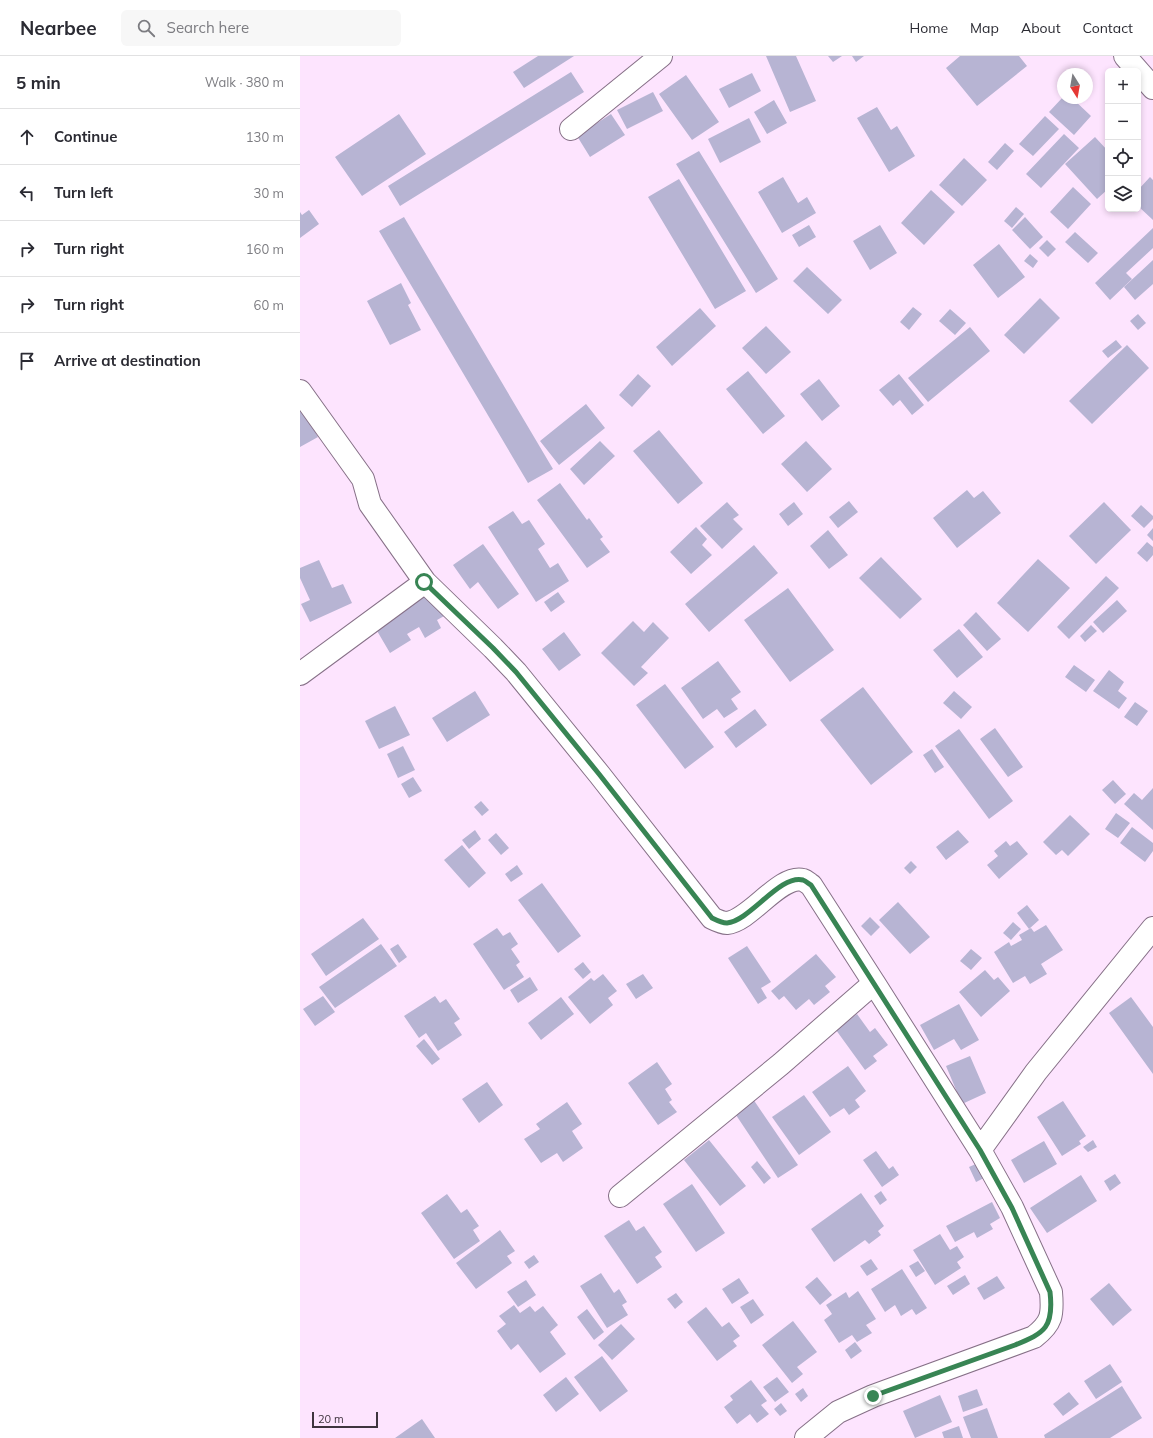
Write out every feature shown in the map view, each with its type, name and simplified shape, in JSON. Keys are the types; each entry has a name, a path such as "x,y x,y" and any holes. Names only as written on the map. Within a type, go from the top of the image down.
{"street":[{"path":"571,129 661,56"},
{"path":"1125,56 1153,88"},
{"path":"300,391 363,479 370,504 424,582 516,672 599,774 712,918 726,923 736,920 792,880 804,880 811,885 980,1150 1012,1208 1050,1292 1052,1308 1050,1319 1046,1328 1034,1337 1015,1345 859,1402 838,1412 806,1438"},
{"path":"300,674 424,582"},
{"path":"980,1150 1036,1072 1153,928"},
{"path":"620,1196 781,1064 874,984"}],"building":[{"path":"538,56 574,56 524,88 513,72"},
{"path":"766,56 796,56 816,101 790,112"},
{"path":"828,56 842,56 833,62"},
{"path":"852,56 864,56 856,62"},
{"path":"960,56 1019,56 1027,66 977,106 946,68"},
{"path":"571,72 584,92 400,206 388,186"},
{"path":"752,73 761,91 729,108 719,89"},
{"path":"686,75 719,122 692,140 659,94"},
{"path":"653,92 663,111 627,129 617,110"},
{"path":"774,100 787,123 767,134 754,112"},
{"path":"1057,103 1078,104 1091,116 1074,135 1049,112"},
{"path":"877,107 891,130 897,126 915,156 889,172 857,118"},
{"path":"399,114 426,154 362,196 335,157"},
{"path":"611,114 625,135 590,157 577,136"},
{"path":"1045,116 1059,129 1033,156 1019,144"},
{"path":"749,118 761,142 720,163 708,139"},
{"path":"1064,134 1079,148 1041,188 1026,174"},
{"path":"1095,137 1105,148 1105,192 1097,199 1065,164"},
{"path":"1005,143 1014,151 997,170 988,162"},
{"path":"699,151 778,279 756,293 676,164"},
{"path":"964,158 987,180 962,206 939,185"},
{"path":"783,177 798,203 807,197 816,213 782,233 758,192"},
{"path":"1150,177 1153,180 1153,220 1141,209 1141,187"},
{"path":"679,179 746,291 715,309 648,197"},
{"path":"1073,187 1091,204 1068,229 1050,212"},
{"path":"931,190 955,212 924,245 901,223"},
{"path":"1016,207 1024,214 1012,228 1004,221"},
{"path":"309,210 319,224 300,238 300,212 302,215"},
{"path":"404,217 553,469 528,483 379,231"},
{"path":"1025,217 1043,237 1030,249 1012,230"},
{"path":"809,225 816,237 799,247 792,235"},
{"path":"880,225 897,253 870,270 853,241"},
{"path":"1153,228 1153,248 1126,273 1132,279 1110,300 1095,283"},
{"path":"1075,232 1098,253 1088,263 1065,242"},
{"path":"1047,240 1056,249 1048,257 1039,248"},
{"path":"999,244 1025,277 998,298 973,265"},
{"path":"1030,254 1038,261 1033,268 1024,261"},
{"path":"1153,260 1153,284 1135,300 1124,287"},
{"path":"807,267 842,300 828,314 793,281"},
{"path":"401,283 411,303 408,305 421,330 390,345 367,301"},
{"path":"1040,298 1060,318 1024,354 1004,335"},
{"path":"913,307 922,314 909,330 900,322"},
{"path":"700,308 716,326 672,366 656,347"},
{"path":"950,309 966,323 955,335 939,321"},
{"path":"1138,314 1146,323 1138,330 1130,321"},
{"path":"766,326 791,352 766,374 742,348"},
{"path":"970,327 990,351 928,402 908,378"},
{"path":"1116,340 1122,347 1108,358 1102,351"},
{"path":"1127,345 1149,368 1092,424 1069,401"},
{"path":"748,371 785,416 763,434 726,389"},
{"path":"638,374 651,386 632,407 619,395"},
{"path":"899,374 924,405 912,415 900,400 893,406 879,390"},
{"path":"819,379 840,406 822,421 800,394"},
{"path":"300,404 318,437 300,447"},
{"path":"586,404 605,428 559,465 540,441"},
{"path":"659,430 703,483 678,504 633,451"},
{"path":"600,441 615,456 584,485 570,469"},
{"path":"806,441 832,469 807,492 781,464"},
{"path":"560,483 587,520 589,518 603,537 600,539 610,552 587,568 537,500"},
{"path":"967,490 974,498 983,491 1001,513 957,548 933,518"},
{"path":"849,501 858,512 838,528 829,517"},
{"path":"727,502 739,515 733,519 743,529 722,549 700,526"},
{"path":"794,502 803,514 788,526 779,514"},
{"path":"1104,502 1131,530 1096,564 1069,536"},
{"path":"1141,505 1153,516 1153,519 1144,528 1131,516"},
{"path":"513,511 522,524 529,520 545,544 538,549 550,568 558,563 569,581 536,602 488,527"},
{"path":"696,527 707,539 702,545 712,555 691,574 670,552"},
{"path":"1153,528 1153,541 1147,535"},
{"path":"828,530 848,555 829,569 810,546"},
{"path":"1147,542 1153,547 1153,555 1147,562 1137,553"},
{"path":"483,544 519,594 498,609 478,582 470,589 453,565"},
{"path":"754,545 778,573 709,632 685,604"},
{"path":"881,557 922,599 900,619 859,578"},
{"path":"1038,559 1070,588 1028,632 997,603"},
{"path":"319,560 332,588 343,584 352,603 310,622 301,604 310,600 300,578 300,568"},
{"path":"1106,576 1119,588 1069,639 1057,627"},
{"path":"788,588 834,650 790,682 744,620"},
{"path":"431,590 446,615 437,620 441,628 425,638 419,627 407,634 411,640 390,653 373,624"},
{"path":"558,592 565,602 551,612 544,602"},
{"path":"1117,600 1127,611 1103,633 1093,622"},
{"path":"976,612 1001,639 987,651 963,625"},
{"path":"633,621 644,632 653,622 669,638 641,667 648,673 634,686 601,653"},
{"path":"1091,625 1097,631 1085,642 1080,636"},
{"path":"959,629 983,657 957,678 933,650"},
{"path":"564,632 581,655 559,671 542,649"},
{"path":"718,661 741,692 731,699 738,709 724,718 717,709 703,719 681,688"},
{"path":"1074,665 1095,680 1086,692 1065,677"},
{"path":"1109,670 1124,682 1118,691 1127,698 1119,709 1093,691"},
{"path":"665,684 714,747 685,769 636,705"},
{"path":"863,687 913,752 871,785 820,720"},
{"path":"475,691 490,715 447,742 432,718"},
{"path":"954,691 972,707 961,719 943,703"},
{"path":"1135,702 1148,711 1137,726 1124,717"},
{"path":"395,706 410,735 379,749 365,721"},
{"path":"755,709 767,725 736,748 724,732"},
{"path":"995,728 1023,767 1008,777 980,739"},
{"path":"959,729 1013,801 989,819 935,746"},
{"path":"403,746 415,770 398,778 387,754"},
{"path":"932,749 944,767 935,773 923,755"},
{"path":"413,777 422,791 409,798 401,784"},
{"path":"1113,780 1126,794 1115,804 1102,790"},
{"path":"1153,788 1153,830 1124,804 1134,793 1142,800"},
{"path":"481,801 489,810 482,816 474,807"},
{"path":"1116,813 1130,823 1118,838 1105,829"},
{"path":"1070,815 1090,834 1068,856 1062,850 1056,855 1043,842"},
{"path":"1132,827 1153,843 1153,851 1145,862 1120,843"},
{"path":"475,830 481,839 469,849 462,840"},
{"path":"958,830 969,842 946,860 936,847"},
{"path":"496,833 509,848 501,855 488,840"},
{"path":"1006,841 1010,846 1017,841 1028,854 999,879 987,865 998,856 994,851"},
{"path":"462,845 486,873 469,888 444,860"},
{"path":"911,861 917,867 910,874 904,868"},
{"path":"517,865 523,874 511,882 505,874"},
{"path":"542,883 581,936 558,953 518,900"},
{"path":"898,902 930,937 910,954 879,920"},
{"path":"1027,905 1039,920 1029,929 1017,913"},
{"path":"870,917 880,927 871,936 861,926"},
{"path":"363,918 379,939 326,976 311,954"},
{"path":"1013,922 1021,929 1011,940 1003,933"},
{"path":"1046,925 1063,950 1041,964 1047,974 1030,984 1025,976 1013,983 994,952 1009,942 1011,946 1022,940 1019,935 1031,928 1034,932"},
{"path":"497,928 503,936 510,932 518,944 511,949 520,962 516,965 524,977 504,990 473,944"},
{"path":"381,944 397,966 335,1008 319,987"},
{"path":"398,944 407,957 399,963 390,949"},
{"path":"747,946 771,982 761,988 767,998 758,1004 728,958"},
{"path":"971,949 982,958 971,970 960,961"},
{"path":"816,954 836,977 825,986 830,992 814,1005 809,999 796,1010 784,996 779,1000 771,991"},
{"path":"583,962 591,972 583,979 574,969"},
{"path":"985,970 994,980 998,977 1010,991 981,1017 959,992"},
{"path":"603,974 617,991 608,998 613,1005 590,1024 568,997 591,978 594,981"},
{"path":"643,974 653,988 636,999 626,984"},
{"path":"530,977 538,990 518,1003 510,990"},
{"path":"323,996 335,1012 315,1026 303,1009"},
{"path":"435,996 440,1003 446,999 460,1019 454,1023 462,1035 438,1051 426,1033 419,1038 404,1016"},
{"path":"561,997 574,1014 541,1040 528,1023"},
{"path":"1131,997 1153,1027 1153,1074 1109,1013"},
{"path":"959,1004 979,1040 961,1050 954,1039 934,1050 920,1025"},
{"path":"857,1014 870,1032 875,1028 888,1045 873,1056 877,1061 865,1070 836,1030"},
{"path":"424,1039 440,1059 432,1065 416,1046"},
{"path":"970,1056 986,1093 962,1104 946,1066"},
{"path":"657,1062 672,1084 665,1089 672,1100 669,1102 677,1112 658,1125 628,1083"},
{"path":"848,1066 866,1091 855,1100 860,1107 849,1115 844,1108 830,1117 812,1092"},
{"path":"487,1082 503,1105 479,1123 462,1099"},
{"path":"804,1095 831,1132 799,1155 772,1117"},
{"path":"753,1099 798,1165 778,1178 734,1112"},
{"path":"1063,1101 1086,1136 1079,1141 1081,1144 1062,1156 1037,1117"},
{"path":"567,1102 582,1124 572,1131 583,1148 563,1162 557,1153 541,1163 524,1139 540,1129 536,1124"},
{"path":"709,1140 746,1186 720,1206 684,1160"},
{"path":"1093,1140 1097,1147 1088,1152 1083,1147"},
{"path":"1044,1141 1057,1164 1024,1183 1011,1160"},
{"path":"876,1151 889,1169 893,1166 899,1175 882,1187 863,1160"},
{"path":"757,1161 771,1178 764,1184 751,1167"},
{"path":"978,1163 986,1177 976,1182 969,1167"},
{"path":"1115,1174 1121,1183 1110,1191 1104,1181"},
{"path":"1081,1175 1097,1201 1047,1233 1030,1208"},
{"path":"692,1184 725,1233 696,1252 663,1204"},
{"path":"881,1191 887,1200 880,1205 874,1196"},
{"path":"861,1193 884,1226 878,1231 881,1235 869,1244 865,1240 834,1262 811,1229"},
{"path":"447,1194 461,1213 467,1209 479,1226 473,1230 480,1241 454,1259 421,1213"},
{"path":"992,1202 1000,1218 990,1224 993,1229 977,1238 974,1232 955,1242 946,1226"},
{"path":"629,1220 636,1231 644,1226 662,1252 655,1257 662,1267 637,1284 604,1236"},
{"path":"500,1230 515,1251 507,1256 512,1263 476,1289 456,1263"},
{"path":"940,1234 950,1250 957,1246 964,1257 957,1262 961,1268 935,1285 913,1250"},
{"path":"534,1255 539,1262 529,1269 524,1262"},
{"path":"871,1259 878,1269 867,1276 860,1266"},
{"path":"918,1261 925,1271 916,1277 909,1266"},
{"path":"902,1269 927,1308 916,1315 912,1309 901,1316 895,1305 885,1312 871,1289"},
{"path":"601,1273 614,1293 619,1289 627,1302 622,1305 628,1315 607,1328 580,1286"},
{"path":"965,1275 970,1284 953,1295 947,1286"},
{"path":"997,1276 1005,1288 984,1300 977,1288"},
{"path":"817,1277 832,1295 820,1305 805,1287"},
{"path":"739,1278 749,1293 732,1304 722,1289"},
{"path":"526,1280 536,1295 518,1307 507,1292"},
{"path":"1109,1283 1132,1310 1113,1326 1090,1299"},
{"path":"858,1291 876,1319 866,1325 872,1333 857,1342 852,1335 839,1343 824,1320 832,1314 826,1305 846,1292 849,1298"},
{"path":"676,1293 683,1302 675,1309 667,1299"},
{"path":"753,1299 764,1315 751,1324 740,1307"},
{"path":"514,1305 520,1313 530,1306 535,1312 543,1306 558,1325 550,1332 566,1354 540,1373 518,1344 511,1350 497,1331 506,1324 499,1316"},
{"path":"706,1307 722,1327 729,1322 740,1336 733,1341 737,1346 717,1361 687,1322"},
{"path":"587,1309 604,1332 594,1340 577,1317"},
{"path":"793,1321 817,1352 797,1367 803,1374 792,1383 762,1345"},
{"path":"621,1324 635,1339 612,1360 598,1345"},
{"path":"855,1342 862,1351 851,1359 845,1350"},
{"path":"602,1356 628,1391 600,1412 574,1377"},
{"path":"1110,1364 1122,1382 1096,1399 1084,1381"},
{"path":"566,1377 579,1394 556,1412 543,1395"},
{"path":"777,1377 789,1392 775,1402 763,1387"},
{"path":"751,1380 767,1401 761,1405 769,1414 757,1423 750,1414 737,1424 724,1407 733,1400 730,1396"},
{"path":"1122,1386 1142,1418 1110,1438 1045,1438 1044,1435"},
{"path":"803,1388 808,1396 801,1402 795,1394"},
{"path":"977,1389 983,1405 963,1412 958,1396"},
{"path":"1069,1392 1079,1404 1063,1416 1053,1404"},
{"path":"940,1395 952,1422 915,1438 903,1411"},
{"path":"781,1403 787,1411 780,1416 774,1409"},
{"path":"987,1408 998,1438 971,1438 963,1417"},
{"path":"422,1419 435,1438 395,1438"},
{"path":"959,1426 963,1438 944,1438 942,1432"}],"route":[{"path":"424,582 516,672 599,774 712,918 726,923 736,920 792,880 804,880 811,885 980,1150 1012,1208 1050,1292 1052,1308 1050,1319 1046,1328 1034,1337 1015,1345 873,1396"}]}
